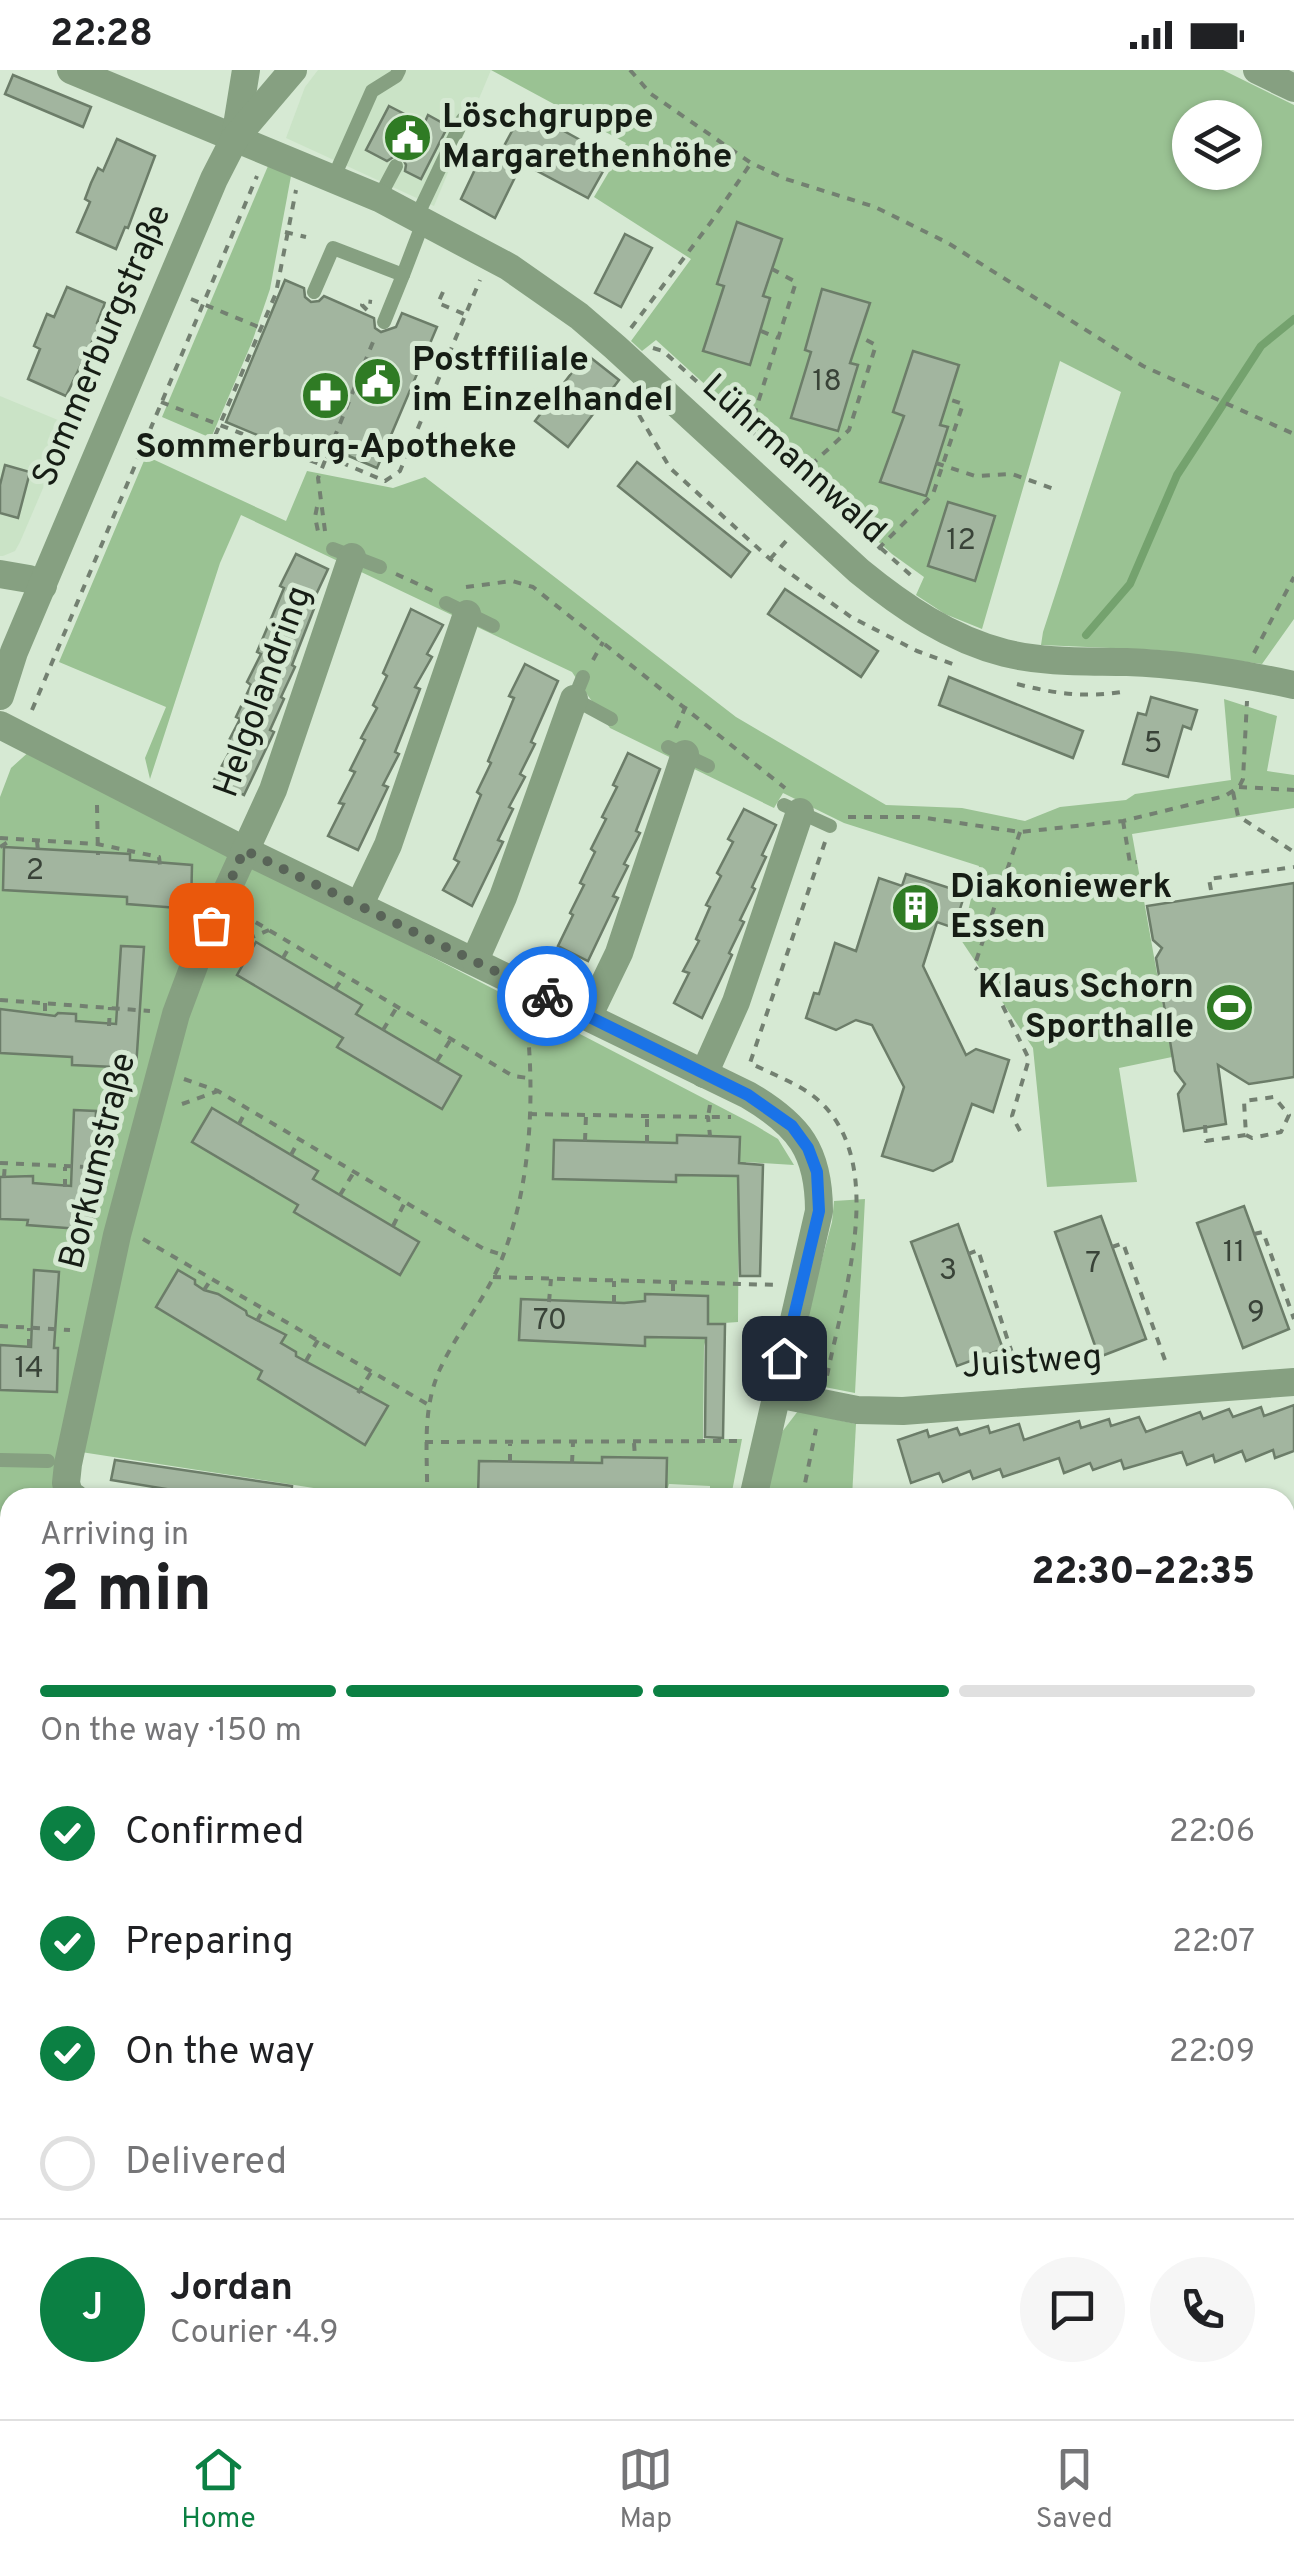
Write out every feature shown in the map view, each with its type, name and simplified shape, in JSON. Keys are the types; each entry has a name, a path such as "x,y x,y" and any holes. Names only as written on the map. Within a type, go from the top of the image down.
{"street":[{"name":"Lührmannwald","path":"71,70 379,198 491,257 579,316 859,572 932,624 1004,653 1048,661 1200,667 1294,685"},
{"name":"Sommerburgstraße","path":"0,696 14,652 162,298 235,138 246,70"},
{"name":"Sommerburgstraße","path":"235,138 293,70"},
{"path":"1256,70 1294,88"},
{"name":"Helgolandring","path":"244,850 273,790 337,549"},
{"path":"0,574 43,586"},
{"path":"360,906 388,845 450,600"},
{"path":"475,960 503,897 578,688"},
{"name":"Helgolandring","path":"0,725 244,850 588,1016 707,1087 774,1110 792,1126 808,1148 817,1172 819,1211 755,1488"},
{"path":"588,1016 620,953 687,756"},
{"path":"707,1087 792,809"},
{"name":"Borkumstraße","path":"68,1488 95,1331 117,1234 176,1014 244,850"},
{"name":"Juistweg","path":"776,1394 857,1410 902,1411 1294,1382"}],"lane":[{"path":"333,179 372,91 400,70"},
{"path":"382,323 462,119"},
{"path":"379,198 396,166"},
{"path":"314,292 333,248 363,267 403,275"},
{"path":"337,549 380,567"},
{"path":"450,600 493,626"},
{"path":"578,688 611,718"},
{"path":"792,809 830,826"},
{"path":"0,1460 48,1462"}],"path":[{"path":"630,70 652,94 751,163 786,179 875,207 931,234 1142,366 1294,434"},
{"path":"30,715 268,150"},
{"path":"615,347 751,163"},
{"path":"209,450 276,293 296,188"},
{"path":"285,232 306,236"},
{"path":"326,456 385,481 400,471 491,257"},
{"path":"204,258 220,265"},
{"path":"743,465 749,430 796,282 772,269"},
{"path":"442,292 438,303 464,314"},
{"path":"188,298 261,328"},
{"path":"325,532 318,478 382,323"},
{"path":"760,331 778,338"},
{"path":"799,476 849,430 876,345 859,336"},
{"path":"848,398 860,401"},
{"path":"859,572 933,494 964,404 948,399"},
{"path":"161,402 322,465"},
{"path":"936,463 974,476 1012,474 1054,489"},
{"path":"319,502 315,517 317,535 337,549"},
{"path":"380,567 450,600 522,582 533,586 788,791 792,809"},
{"path":"830,826 838,817 920,817 1020,832 1124,821 1233,792 1243,779 1250,662 1294,577"},
{"path":"578,688 604,641"},
{"path":"686,706 687,756"},
{"path":"1240,787 1294,790"},
{"path":"1233,792 1238,816 1294,852"},
{"path":"97,809 98,855"},
{"path":"1124,821 1130,864 1137,862"},
{"path":"1020,832 974,968 989,978 1030,1059 1012,1116 1020,1131"},
{"path":"0,838 98,844 159,857 160,865"},
{"path":"0,847 11,840"},
{"path":"37,841 38,851"},
{"path":"1211,890 1208,880 1294,867"},
{"path":"221,902 513,1076 529,1078"},
{"path":"283,958 291,944"},
{"path":"335,989 344,976"},
{"path":"427,1488 428,1406 440,1370 504,1256 518,1207 529,1114 529,1040 522,984"},
{"path":"0,1000 176,1014"},
{"path":"45,1003 45,1015"},
{"path":"109,1026 110,1007"},
{"path":"383,1030 397,1007"},
{"path":"437,1061 451,1039"},
{"path":"160,1072 218,1091 484,1249 504,1256"},
{"path":"707,1087 710,1136"},
{"path":"182,1104 218,1091"},
{"path":"1205,1125 1206,1141 1246,1135 1252,1138 1281,1132 1289,1115 1274,1097 1244,1101 1246,1135"},
{"path":"239,1124 247,1109"},
{"path":"529,1114 708,1117"},
{"path":"585,1141 586,1115"},
{"path":"646,1143 647,1116"},
{"path":"290,1155 299,1140"},
{"path":"4,1177 2,1163 134,1169"},
{"path":"65,1167 65,1188"},
{"path":"340,1194 354,1172"},
{"path":"392,1226 405,1202"},
{"path":"1254,1234 1263,1232 1294,1319"},
{"path":"117,1234 145,1240 428,1406"},
{"path":"1112,1247 1122,1243 1166,1363"},
{"path":"968,1254 978,1250 1019,1374"},
{"path":"494,1277 800,1285"},
{"path":"204,1290 212,1278"},
{"path":"550,1302 551,1278"},
{"path":"614,1281 614,1303"},
{"path":"673,1283 674,1296"},
{"path":"1276,1296 1285,1293"},
{"path":"1134,1306 1144,1303"},
{"path":"257,1320 264,1308"},
{"path":"990,1314 1000,1311"},
{"path":"0,1326 95,1331"},
{"path":"29,1347 30,1328"},
{"path":"306,1361 318,1340"},
{"path":"358,1393 372,1371"},
{"path":"425,1442 766,1441"},
{"path":"634,1443 636,1458"},
{"path":"510,1444 510,1462"},
{"path":"572,1463 573,1444"}],"shaded area":[{"path":"318,70 491,70 434,206 286,138 305,87"},
{"path":"0,396 70,425 20,542 15,551 3,556 0,556"}],"green space":[{"path":"491,70 1223,70 1294,105 1294,619 1262,664 1157,650 1041,645 1121,392 1060,361 982,629 945,614 916,595 924,577 892,554 656,340 642,351 631,341 691,259 594,197 626,143"},
{"path":"268,166 291,176 270,289 211,438 162,417"},
{"path":"146,456 286,521 307,471 393,488 425,477 736,717 886,805 962,808 1025,821 1060,807 1126,800 1135,794 1231,780 1224,699 1277,716 1267,771 1294,775 1294,808 1132,834 1172,1057 1119,1068 1137,1182 1047,1187 1033,1048 961,940 979,866 844,823 783,793 774,808 610,728 572,672 241,515 220,563 150,779 145,758 166,707 59,662"},
{"path":"32,749 778,1139 794,1165 746,1162 739,1180 738,1322 710,1324 704,1346 703,1439 742,1439 733,1488 669,1484 668,1488 314,1488 81,1452 75,1488 0,1488 0,797 11,768"},
{"path":"865,1199 855,1393 799,1382 792,1371 832,1222 834,1201"},
{"path":"798,1411 856,1424 852,1488 768,1488 775,1441"}],"building":[{"path":"13,75 91,107 83,127 5,94"},
{"name":"Löschgruppe Margarethenhöhe","path":"389,106 424,124 428,115 448,126 421,179 405,171 402,157 387,161 366,150"},
{"path":"524,109 611,157 588,198 522,163 495,218 461,199 479,161 492,168"},
{"path":"117,139 155,156 116,249 77,232 90,202 85,199 91,183 98,168 103,171"},
{"path":"737,222 782,239 763,296 770,298 750,365 703,351 724,286 717,284"},
{"path":"625,234 652,248 621,307 595,293"},
{"path":"285,280 304,288 305,297 311,302 324,296 374,318 375,328 381,332 396,327 402,313 437,327 377,468 316,442 310,457 226,422"},
{"path":"67,287 105,303 97,323 100,325 66,396 28,379 40,349 34,346 47,314 54,317"},
{"path":"822,289 870,303 850,363 858,365 838,431 791,418 811,352 805,350"},
{"path":"913,351 959,365 940,425 948,427 926,496 880,482 904,416 893,412"},
{"path":"586,354 619,380 568,447 535,421"},
{"path":"637,462 750,552 731,577 618,486"},
{"path":"5,465 30,472 18,518 0,513"},
{"path":"948,502 995,516 975,581 928,566"},
{"path":"296,554 328,569 314,599 317,601 292,665 295,667 270,730 274,732 244,795 214,780 230,751 225,748 240,719 236,717 251,685 247,682 261,654 257,652 284,588 280,586"},
{"path":"785,589 878,651 861,677 768,614"},
{"path":"411,609 443,625 427,654 432,657 415,687 420,689 395,752 399,754 383,785 388,787 358,850 328,836 355,772 350,770 365,740 361,738 377,708 373,705 387,676 383,673"},
{"path":"525,664 558,681 520,774 525,777 509,807 513,809 498,840 503,842 472,906 443,890 459,862 454,859 514,698 509,696"},
{"path":"949,677 1083,731 1073,758 939,705"},
{"path":"1151,697 1197,710 1191,729 1183,726 1168,777 1123,764 1138,713 1146,715"},
{"path":"628,753 660,769 636,831 640,833 624,864 628,866 613,896 618,898 588,961 558,946 584,885 580,883 595,852 591,849 606,819 602,817"},
{"path":"744,809 776,825 762,855 766,857 752,887 755,889 740,920 744,922 729,953 732,955 702,1018 674,1003 689,973 683,971 699,941 696,939 710,907 706,905 721,876 717,873 733,842 728,839"},
{"path":"4,847 130,854 130,860 192,865 191,909 127,904 127,897 3,890"},
{"path":"906,874 965,893 954,928 937,922 923,966 966,1055 976,1049 1009,1060 993,1112 972,1104 952,1161 933,1171 882,1156 904,1087 872,1025 856,1020 836,1030 806,1018 814,993 819,994 835,943 856,951 879,878 902,886"},
{"name":"Klaus Schorn Sporthalle","path":"1294,883 1294,1077 1249,1084 1218,1065 1226,1124 1184,1131 1178,1094 1185,1084 1175,1071 1156,958 1162,948 1153,940 1147,906"},
{"path":"256,942 362,1005 356,1014 461,1076 442,1109 337,1047 343,1038 237,975"},
{"path":"121,946 144,947 136,1068 72,1065 72,1057 0,1053 0,1009 55,1016 76,1014 76,1021 116,1024"},
{"path":"212,1108 318,1171 313,1179 419,1242 400,1275 294,1212 298,1205 192,1142"},
{"path":"74,1110 96,1111 93,1230 0,1219 0,1177 33,1176 33,1183 71,1186"},
{"path":"677,1135 740,1137 739,1163 763,1165 760,1276 740,1276 738,1176 676,1175 676,1182 553,1179 554,1140 677,1143"},
{"path":"1244,1206 1289,1329 1243,1348 1197,1223"},
{"path":"1101,1216 1146,1339 1099,1357 1055,1232"},
{"path":"958,1224 1003,1349 957,1366 911,1242"},
{"path":"34,1270 59,1272 54,1348 58,1348 57,1392 0,1390 0,1345 31,1347"},
{"path":"178,1270 204,1290 218,1294 247,1315 286,1335 281,1343 296,1352 296,1356 388,1406 365,1445 258,1379 262,1371 156,1307"},
{"path":"645,1294 708,1296 708,1324 725,1324 723,1438 705,1437 706,1338 645,1337 645,1346 519,1340 521,1299 624,1303 645,1301"},
{"path":"1294,1405 1294,1451 1275,1458 1273,1450 1246,1461 1242,1451 1215,1462 1213,1455 1187,1465 1182,1452 1124,1469 1121,1460 1093,1470 1090,1463 1064,1473 1059,1458 1003,1477 1000,1469 973,1479 970,1471 943,1482 939,1473 911,1483 898,1440 927,1430 929,1437 957,1428 960,1435 988,1426 990,1433 1019,1424 1024,1440 1079,1421 1081,1428 1109,1419 1111,1426 1139,1417 1146,1432 1200,1412 1203,1419 1229,1409 1233,1417 1261,1407 1264,1416"},
{"path":"602,1457 667,1458 666,1488 478,1488 479,1461 602,1463"},
{"path":"115,1460 292,1486 160,1488 111,1480"}],"waterway":[{"path":"1086,635 1130,584 1177,475 1261,346 1294,319"}],"way so far":[{"path":"211,925 244,850 547,996"}],"place":[{"name":"Löschgruppe Margarethenhöhe","path":"407,138"},
{"name":"Postffiliale im Einzelhandel","path":"377,381"},
{"name":"Sommerburg-Apotheke","path":"326,396"},
{"name":"Diakoniewerk Essen","path":"915,908"},
{"name":"Klaus Schorn Sporthalle","path":"1229,1008"}],"route":[{"path":"547,996 774,1110 808,1148 817,1172 819,1211 784,1358"}]}
